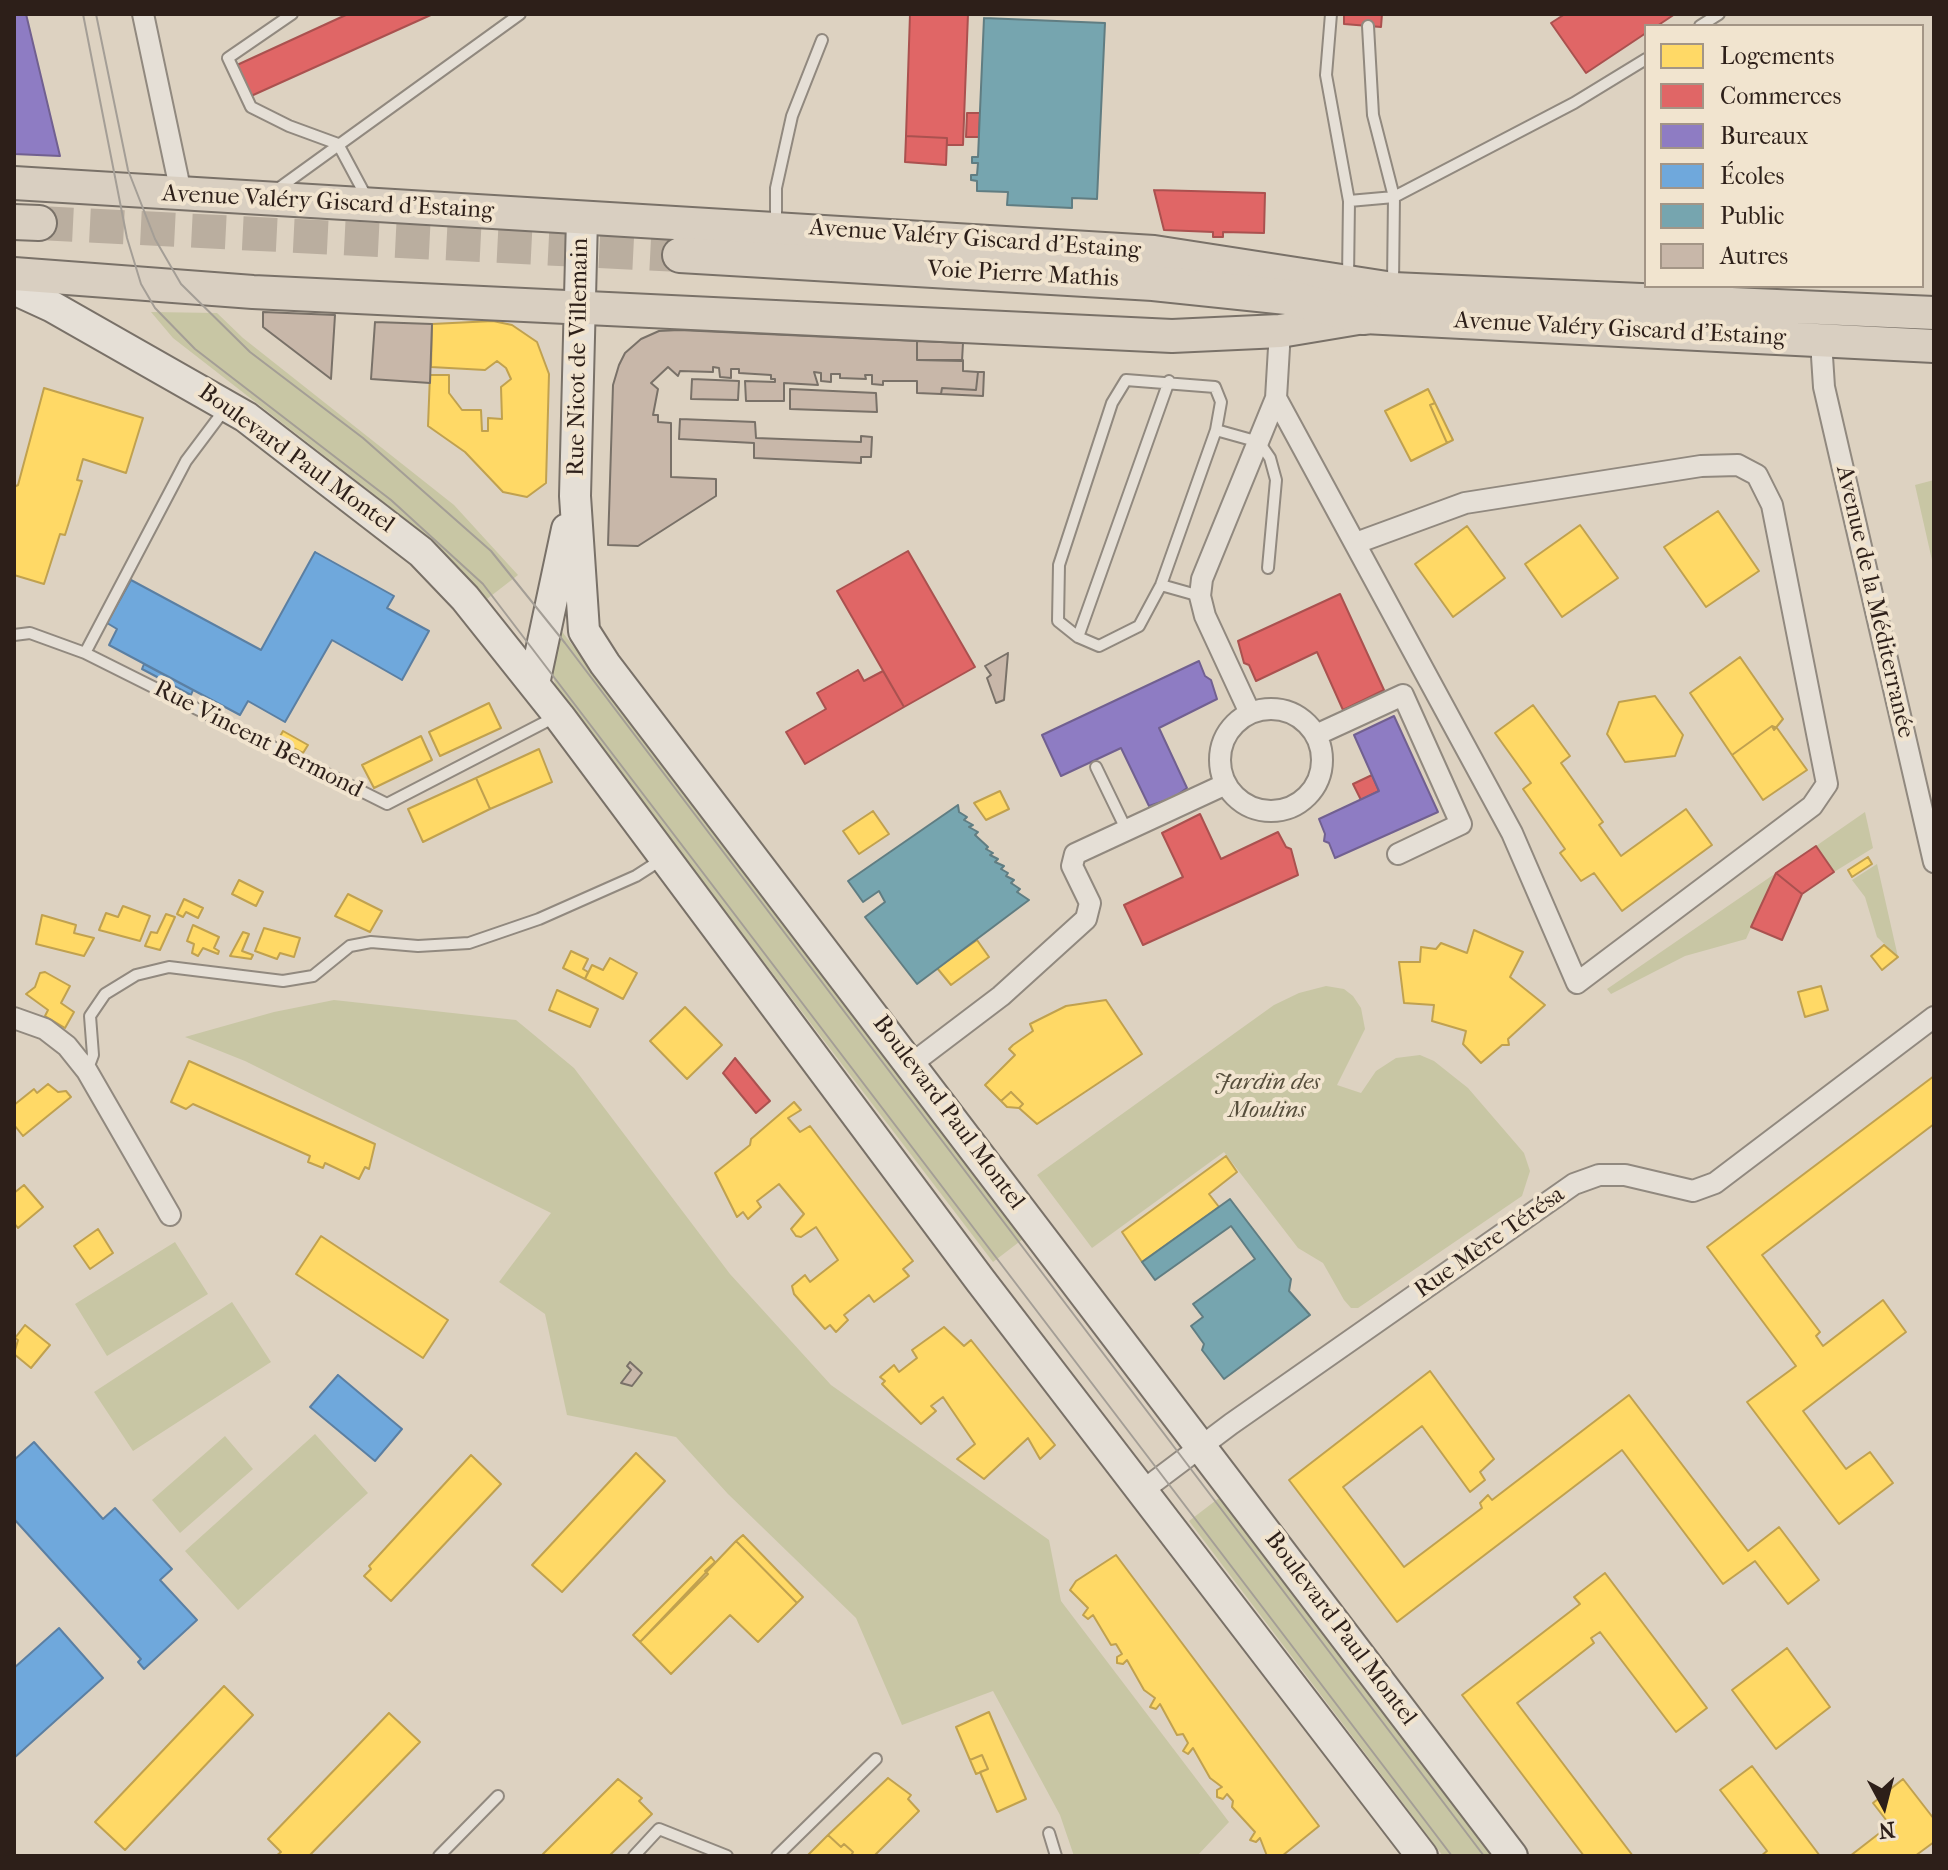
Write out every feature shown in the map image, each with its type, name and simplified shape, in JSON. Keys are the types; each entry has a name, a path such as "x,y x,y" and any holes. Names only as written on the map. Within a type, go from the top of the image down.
{"highway":[{"name":"Voie Pierre Mathis","path":"680,255 1153,283 1287,297 1364,317"}],"main road":[{"name":"Avenue Valéry Giscard d'Estaing","path":"14,183 1154,252 1393,289 1934,313"},
{"name":"Rue Nicot de Villemain","path":"575,496 582,218"},
{"name":"Avenue Valéry Giscard d'Estaing","path":"14,274 107,283 181,284 253,292 1172,336 1280,331 1364,317 1934,346"},
{"name":"Boulevard Paul Montel","path":"14,289 51,306 228,406 421,552 480,616 559,716 1142,1491 1422,1856"},
{"name":"Boulevard Paul Montel","path":"575,496 584,631 615,677 1512,1856"},
{"path":"534,684 551,590 575,496"}],"street":[{"path":"143,14 181,193"},
{"path":"1250,713 1205,616 1200,596 1202,579 1276,398 1280,331"},
{"name":"Avenue de la Méditerranée","path":"1821,341 1824,387 1934,862"},
{"path":"1276,398 1512,833 1577,983 1812,806 1827,784 1772,505 1757,475 1738,465 1701,466 1465,503 1356,543"},
{"path":"1316,735 1403,695 1461,824 1398,854"},
{"path":"1280,709 1306,723 1316,735 1321,750 1317,781 1295,804 1264,810 1235,797 1226,784 1220,768 1220,751 1236,722 1250,713 1280,709"},
{"path":"910,1065 1001,996 1086,919 1090,903 1072,866 1075,854 1226,784"},
{"name":"Rue Mère Térésa","path":"1142,1491 1574,1184 1599,1175 1625,1175 1693,1191 1715,1183 1934,1017"},
{"path":"14,1018 45,1029 67,1046 87,1071 170,1215"}],"lane":[{"path":"292,14 228,58 251,107 289,126 338,144 371,206"},
{"path":"265,199 520,14"},
{"path":"1331,14 1326,75 1349,201 1347,280"},
{"path":"1368,26 1373,115 1394,197 1393,289"},
{"path":"776,227 776,188 792,116 822,40"},
{"path":"1349,201 1394,197 1574,103 1644,60"},
{"path":"1126,380 1215,387 1221,402 1216,430 1161,585 1139,626 1099,646 1078,637 1058,621 1059,565 1112,403 1126,380"},
{"path":"1078,637 1169,381"},
{"path":"85,653 186,461 228,406"},
{"path":"1216,430 1259,442 1270,458 1276,480 1268,568"},
{"path":"1161,585 1200,596"},
{"name":"Rue Vincent Bermond","path":"14,635 30,633 85,653 387,804 559,716"},
{"path":"1096,767 1126,829"},
{"path":"87,1071 93,1055 90,1016 105,994 136,975 169,967 283,981 313,976 350,946 371,942 445,946 469,943 539,919 636,876 665,857"},
{"path":"777,1856 876,1759"},
{"path":"439,1856 498,1796"},
{"path":"634,1856 659,1829 727,1856"},
{"path":"1049,1833 1056,1856"}],"green space":[{"path":"151,312 217,313 243,338 454,505 518,575 487,599 416,527 173,338"},
{"path":"1934,480 1934,569 1915,485"},
{"path":"554,621 1023,1239 993,1262 557,691 549,662"},
{"path":"1865,812 1873,848 1834,872 1816,846"},
{"path":"1877,864 1898,957 1877,937 1865,897 1852,880"},
{"path":"1776,873 1746,939 1685,956 1611,994 1607,989"},
{"name":"Jardin des Moulins","path":"1326,986 1344,989 1353,996 1361,1008 1365,1029 1337,1085 1361,1093 1376,1071 1396,1058 1420,1055 1434,1061 1468,1088 1524,1153 1530,1171 1522,1196 1358,1308 1351,1308 1344,1300 1323,1263 1298,1248 1224,1152 1092,1248 1037,1175 1274,1005 1299,993"},
{"path":"334,1000 516,1020 574,1068 730,1274 831,1385 1049,1540 1061,1601 1229,1822 1197,1856 1074,1856 1060,1815 993,1691 902,1725 856,1618 728,1494 676,1437 567,1415 545,1314 499,1282 551,1213 245,1061 185,1037 274,1012"},
{"path":"175,1242 208,1294 107,1356 75,1304"},
{"path":"232,1302 271,1362 133,1451 94,1392"},
{"path":"315,1434 368,1493 238,1610 185,1551"},
{"path":"225,1436 253,1469 180,1533 152,1500"},
{"path":"1219,1498 1492,1856 1443,1856 1189,1521"}],"building: Logements":[{"path":"493,321 512,325 537,342 549,374 546,483 527,497 503,492 465,452 428,426 430,375 449,375 449,393 462,410 481,410 482,431 488,431 488,418 502,419 501,387 511,379 506,368 497,361 485,370 431,367 432,324"},
{"path":"44,388 143,418 126,473 83,459 77,480 82,481 65,535 60,534 44,584 14,575 14,487 18,485"},
{"path":"1428,389 1435,403 1430,405 1447,443 1411,461 1385,411"},
{"path":"1435,403 1453,440 1447,443 1430,405"},
{"path":"1718,511 1759,571 1706,607 1664,547"},
{"path":"1580,525 1618,578 1562,617 1525,564"},
{"path":"1467,526 1505,578 1453,617 1415,564"},
{"path":"1740,657 1783,719 1774,730 1772,726 1732,755 1690,693"},
{"path":"1655,696 1683,735 1675,756 1625,762 1607,734 1619,702"},
{"path":"489,703 501,728 440,756 429,732"},
{"path":"1533,705 1570,756 1561,763 1603,822 1599,825 1621,856 1686,809 1712,845 1622,911 1594,873 1581,881 1560,853 1565,849 1523,789 1531,783 1495,733"},
{"path":"1772,726 1777,728 1807,770 1763,800 1732,755"},
{"path":"283,731 308,745 303,753 278,740"},
{"path":"421,736 432,760 374,788 362,765"},
{"path":"539,749 552,782 490,809 476,778"},
{"path":"476,778 490,809 423,842 408,809"},
{"path":"1000,791 1009,809 986,820 974,803"},
{"path":"873,811 889,834 859,854 843,831"},
{"path":"1868,857 1872,864 1852,877 1848,870"},
{"path":"239,880 263,892 256,906 232,894"},
{"path":"348,894 382,911 370,932 335,916"},
{"path":"184,899 203,908 198,918 186,912 183,917 177,914"},
{"path":"123,906 150,916 140,941 99,930 106,913 118,917"},
{"path":"166,914 175,917 160,950 145,946 151,932 157,933"},
{"path":"42,915 76,925 74,933 94,938 84,956 36,944"},
{"path":"193,925 219,937 214,948 219,951 218,954 203,948 198,956 192,953 194,944 187,941"},
{"path":"264,928 300,938 294,957 280,953 277,959 255,951"},
{"path":"1474,930 1523,952 1510,977 1545,1005 1508,1039 1509,1045 1502,1045 1481,1063 1463,1044 1466,1031 1432,1021 1434,1005 1404,1003 1399,962 1420,962 1421,947 1436,949 1441,943 1467,953"},
{"path":"243,932 249,934 242,951 253,955 251,959 230,956"},
{"path":"977,940 989,957 951,985 937,968"},
{"path":"1884,945 1898,957 1882,970 1871,956"},
{"path":"571,951 588,959 583,969 588,972 585,979 563,968"},
{"path":"610,958 637,973 623,999 585,979 592,965 603,970"},
{"path":"45,972 70,986 61,1003 74,1012 65,1028 45,1016 48,1010 26,994 35,987 40,973"},
{"path":"1821,986 1828,1010 1805,1017 1798,992"},
{"path":"557,990 598,1009 590,1027 549,1010"},
{"path":"1106,1000 1142,1054 1037,1124 1019,1108 1023,1104 1011,1092 1001,1101 985,1085 1015,1055 1009,1049 1033,1031 1030,1024 1066,1006"},
{"path":"685,1007 722,1045 687,1079 650,1041"},
{"path":"189,1061 375,1144 369,1169 365,1167 359,1179 325,1163 323,1168 308,1162 310,1156 193,1104 186,1109 171,1102"},
{"path":"1934,1076 1934,1124 1762,1255 1820,1332 1816,1336 1823,1346 1883,1300 1906,1332 1803,1411 1846,1469 1870,1452 1893,1483 1839,1524 1747,1402 1796,1366 1707,1247"},
{"path":"48,1084 58,1092 66,1091 71,1097 23,1136 15,1126 14,1105 34,1089 37,1093"},
{"path":"1011,1092 1023,1104 1019,1108 1007,1107 1001,1101"},
{"path":"794,1102 801,1110 788,1118 800,1132 810,1126 913,1261 903,1269 909,1276 874,1302 869,1295 844,1315 848,1320 836,1332 830,1325 825,1329 794,1294 792,1286 805,1275 810,1282 838,1260 816,1227 801,1237 796,1236 791,1229 804,1214 779,1184 757,1201 761,1207 748,1219 743,1212 737,1217 715,1173 750,1145 751,1139"},
{"path":"1226,1156 1237,1172 1209,1194 1219,1207 1142,1262 1122,1232"},
{"path":"24,1185 43,1207 18,1228 14,1223 14,1193"},
{"path":"98,1229 113,1253 90,1269 74,1246"},
{"path":"321,1236 448,1320 423,1358 296,1274"},
{"path":"25,1325 50,1345 31,1368 14,1354 18,1340 15,1338"},
{"path":"944,1327 964,1346 971,1340 1055,1445 1040,1459 1028,1438 984,1479 957,1459 975,1444 943,1397 931,1406 936,1411 921,1424 882,1384 885,1381 880,1377 894,1365 899,1372 917,1358 912,1350"},
{"path":"1430,1371 1494,1459 1480,1472 1485,1480 1470,1492 1422,1426 1343,1487 1404,1567 1482,1508 1480,1503 1488,1495 1492,1500 1629,1395 1748,1551 1779,1527 1819,1580 1788,1604 1755,1561 1723,1584 1622,1450 1397,1622 1289,1480"},
{"path":"636,1453 665,1481 562,1592 532,1565"},
{"path":"471,1455 501,1484 391,1601 364,1576 371,1569 369,1566"},
{"path":"743,1535 803,1597 797,1603 736,1541"},
{"path":"736,1541 797,1603 758,1642 730,1615 671,1674 640,1642"},
{"path":"1116,1555 1319,1826 1282,1856 1267,1856 1260,1838 1256,1842 1250,1840 1255,1832 1232,1807 1233,1801 1227,1794 1223,1799 1217,1797 1217,1790 1222,1787 1210,1778 1193,1748 1188,1754 1183,1751 1188,1743 1183,1734 1177,1735 1160,1704 1156,1709 1150,1707 1155,1698 1144,1690 1127,1660 1123,1664 1117,1663 1117,1657 1122,1654 1116,1644 1111,1645 1093,1615 1088,1619 1083,1615 1088,1608 1070,1590 1076,1581"},
{"path":"711,1557 715,1562 705,1571 708,1574 640,1642 633,1635"},
{"path":"1605,1573 1707,1708 1676,1732 1600,1632 1591,1638 1594,1643 1517,1703 1633,1856 1584,1856 1462,1695 1580,1604 1574,1597"},
{"path":"1787,1648 1830,1707 1776,1749 1732,1690"},
{"path":"224,1686 253,1715 125,1850 95,1822"},
{"path":"989,1712 1026,1799 997,1812 980,1772 988,1769 982,1755 970,1760 956,1727"},
{"path":"389,1713 420,1742 309,1856 276,1856 281,1852 268,1839"},
{"path":"982,1755 988,1769 976,1774 970,1760"},
{"path":"1752,1766 1820,1856 1761,1856 1767,1851 1720,1790"},
{"path":"888,1778 911,1795 908,1799 919,1811 874,1856 851,1856 853,1852 844,1844 841,1847 828,1835"},
{"path":"618,1779 642,1798 639,1801 652,1814 609,1856 541,1856"},
{"path":"1903,1779 1934,1819 1934,1842 1915,1856 1850,1856 1890,1825 1873,1803"},
{"path":"828,1835 841,1847 844,1844 853,1852 851,1856 807,1856"}],"building: Commerces":[{"path":"348,14 433,14 251,96 237,65"},
{"path":"910,14 968,14 963,145 947,145 947,138 906,136"},
{"path":"1344,14 1382,14 1381,27 1344,24"},
{"path":"1565,14 1675,14 1660,24 1644,24 1644,34 1586,73 1551,23"},
{"path":"967,113 980,113 979,137 966,137"},
{"path":"906,136 947,138 946,165 905,162"},
{"path":"1154,190 1265,193 1264,233 1223,232 1223,237 1213,237 1213,232 1164,230"},
{"path":"908,551 975,667 904,707 837,591"},
{"path":"1340,594 1384,690 1343,710 1317,652 1256,681 1249,665 1244,663 1238,641"},
{"path":"858,670 864,681 883,671 904,707 805,764 786,732 826,709 817,693"},
{"path":"1372,775 1379,791 1361,800 1353,784"},
{"path":"1200,814 1221,859 1278,832 1286,847 1291,849 1298,875 1143,945 1124,905 1183,877 1162,833"},
{"path":"1816,846 1834,872 1802,894 1776,873"},
{"path":"1776,873 1802,894 1782,940 1751,927"},
{"path":"735,1058 770,1101 756,1113 723,1073"}],"building: Bureaux":[{"path":"14,14 26,14 60,156 14,154"},
{"path":"1199,661 1205,676 1211,680 1217,699 1159,728 1187,788 1173,798 1149,806 1121,748 1061,776 1042,735"},
{"path":"1394,716 1438,812 1335,858 1329,843 1324,841 1325,834 1319,819 1379,791 1354,735"}],"building: Écoles":[{"path":"315,552 394,596 387,608 429,631 402,680 332,640 285,722 248,701 240,715 109,645 117,629 107,623 131,580 261,650"},
{"path":"144,664 193,690 191,695 142,669"},
{"path":"338,1375 402,1429 375,1461 310,1407"},
{"path":"34,1442 103,1519 115,1508 172,1569 160,1580 197,1620 144,1669 138,1662 141,1659 14,1519 14,1460"},
{"path":"59,1628 103,1678 14,1758 14,1668"}],"building: Public":[{"path":"984,18 1105,23 1097,199 1072,198 1072,208 1007,205 1008,192 977,191 977,181 971,180 971,175 977,175 978,163 972,163 972,157 978,157"},
{"path":"958,805 959,812 967,817 964,820 973,825 969,827 978,832 975,835 993,853 990,855 998,859 995,862 1004,866 1001,869 1008,873 1006,876 1014,880 1011,883 1020,889 1017,892 1029,900 917,984 865,917 885,902 879,891 863,902 848,881"},
{"path":"1230,1199 1291,1279 1289,1291 1310,1315 1224,1379 1202,1350 1204,1344 1191,1326 1203,1317 1193,1304 1255,1259 1231,1226 1155,1280 1142,1262"}],"building: Autres":[{"path":"263,312 335,315 331,379 263,327"},
{"path":"375,322 432,324 430,383 371,379"},
{"path":"659,331 917,341 917,360 963,360 963,371 978,372 976,390 942,388 941,394 917,393 917,381 883,381 883,385 872,384 872,375 865,375 866,379 840,378 840,374 831,374 831,382 821,381 821,373 814,372 818,385 784,383 784,401 746,401 745,381 775,382 775,379 771,379 771,375 739,373 739,369 731,369 731,378 720,377 719,368 713,367 713,372 680,371 678,376 668,367 651,383 658,389 653,415 658,415 658,422 671,423 671,477 716,479 716,496 638,546 608,545 613,385 619,365 625,353 641,339"},
{"path":"917,341 963,343 962,361 917,360"},
{"path":"978,372 984,372 983,396 941,394 942,388 976,390"},
{"path":"692,379 739,381 738,400 691,399"},
{"path":"790,389 876,393 877,412 790,409"},
{"path":"680,419 755,422 756,438 861,442 861,436 872,437 871,457 861,457 861,463 754,458 754,443 679,439"},
{"path":"1008,653 1004,700 996,703 987,678 991,675 985,666"},
{"path":"630,1362 642,1373 632,1386 621,1383 631,1370 627,1366"}],"tunnel":[{"path":"39,223 680,255"}],"tram line":[{"path":"83,14 127,238 141,284 155,308 195,349 391,500 483,584 1452,1856"},
{"path":"96,14 128,170 155,239 181,284 250,352 363,438 491,551 565,643 1484,1856"}]}
